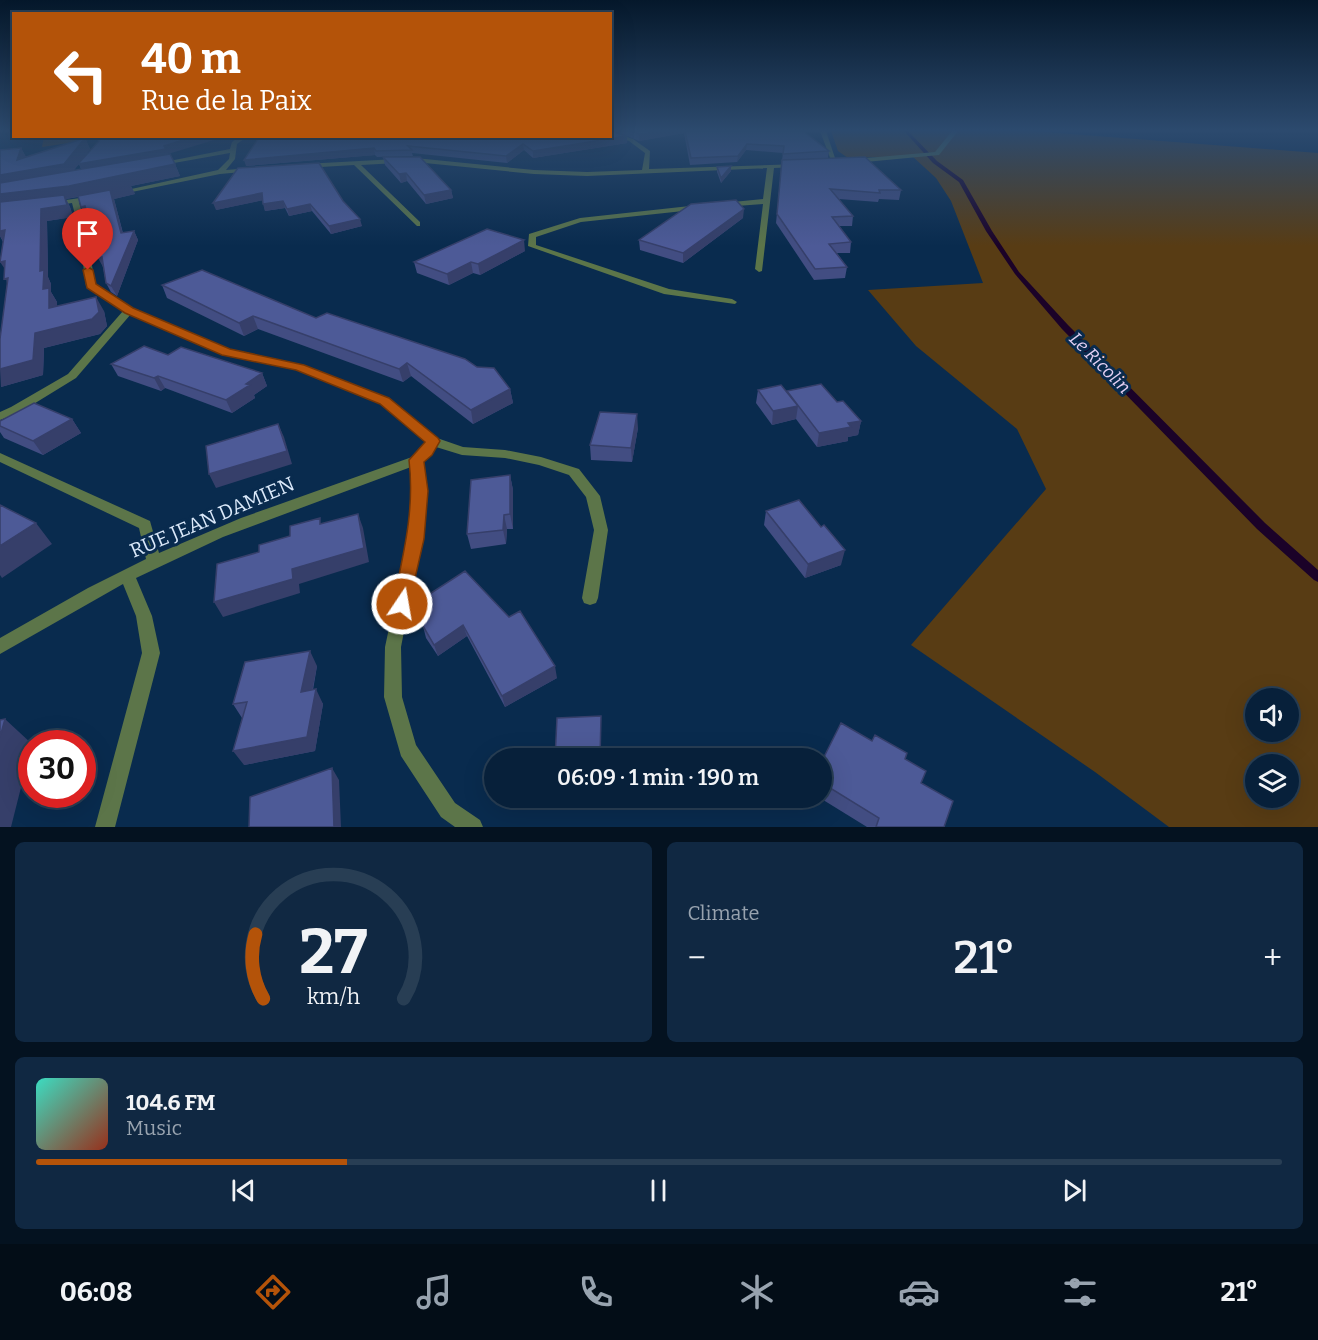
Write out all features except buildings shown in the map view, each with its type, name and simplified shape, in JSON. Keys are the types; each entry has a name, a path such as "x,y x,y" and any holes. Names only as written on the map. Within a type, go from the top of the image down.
{"street":[{"path":"109,195 220,172 255,170"},
{"path":"362,170 417,224"},
{"path":"510,170 534,172 696,170"},
{"path":"759,269 771,170"},
{"path":"43,206 98,197"},
{"path":"732,302 667,292 532,246 532,236 580,220 768,201"},
{"path":"75,202 91,286 129,310 227,352 300,367 384,401 433,441 462,451 505,454 541,461 574,472 593,496 601,530 590,598"},
{"path":"0,416 15,410 72,376 129,310"},
{"name":"RUE JEAN DAMIEN","path":"0,647 39,623 154,562 241,525 417,460 427,452 433,441"},
{"path":"0,457 145,525 154,562"},
{"path":"417,460 420,491 415,539 393,647 393,697 408,749 448,810 473,827"},
{"path":"105,827 151,653 144,616 127,576"}],"shaded area":[{"path":"927,170 1318,170 1318,827 1169,827 1095,772 911,645 1046,489 1017,429 916,346 868,290 983,283 951,201 936,178"}],"waterway":[{"name":"Le Ricolin","path":"945,170 961,181 989,231 1017,273 1065,327 1261,526 1318,577"}],"route":[{"path":"88,270 91,286 129,310 227,352 300,367 384,401 433,441 427,452 417,460 420,491 415,539 402,604"}]}
